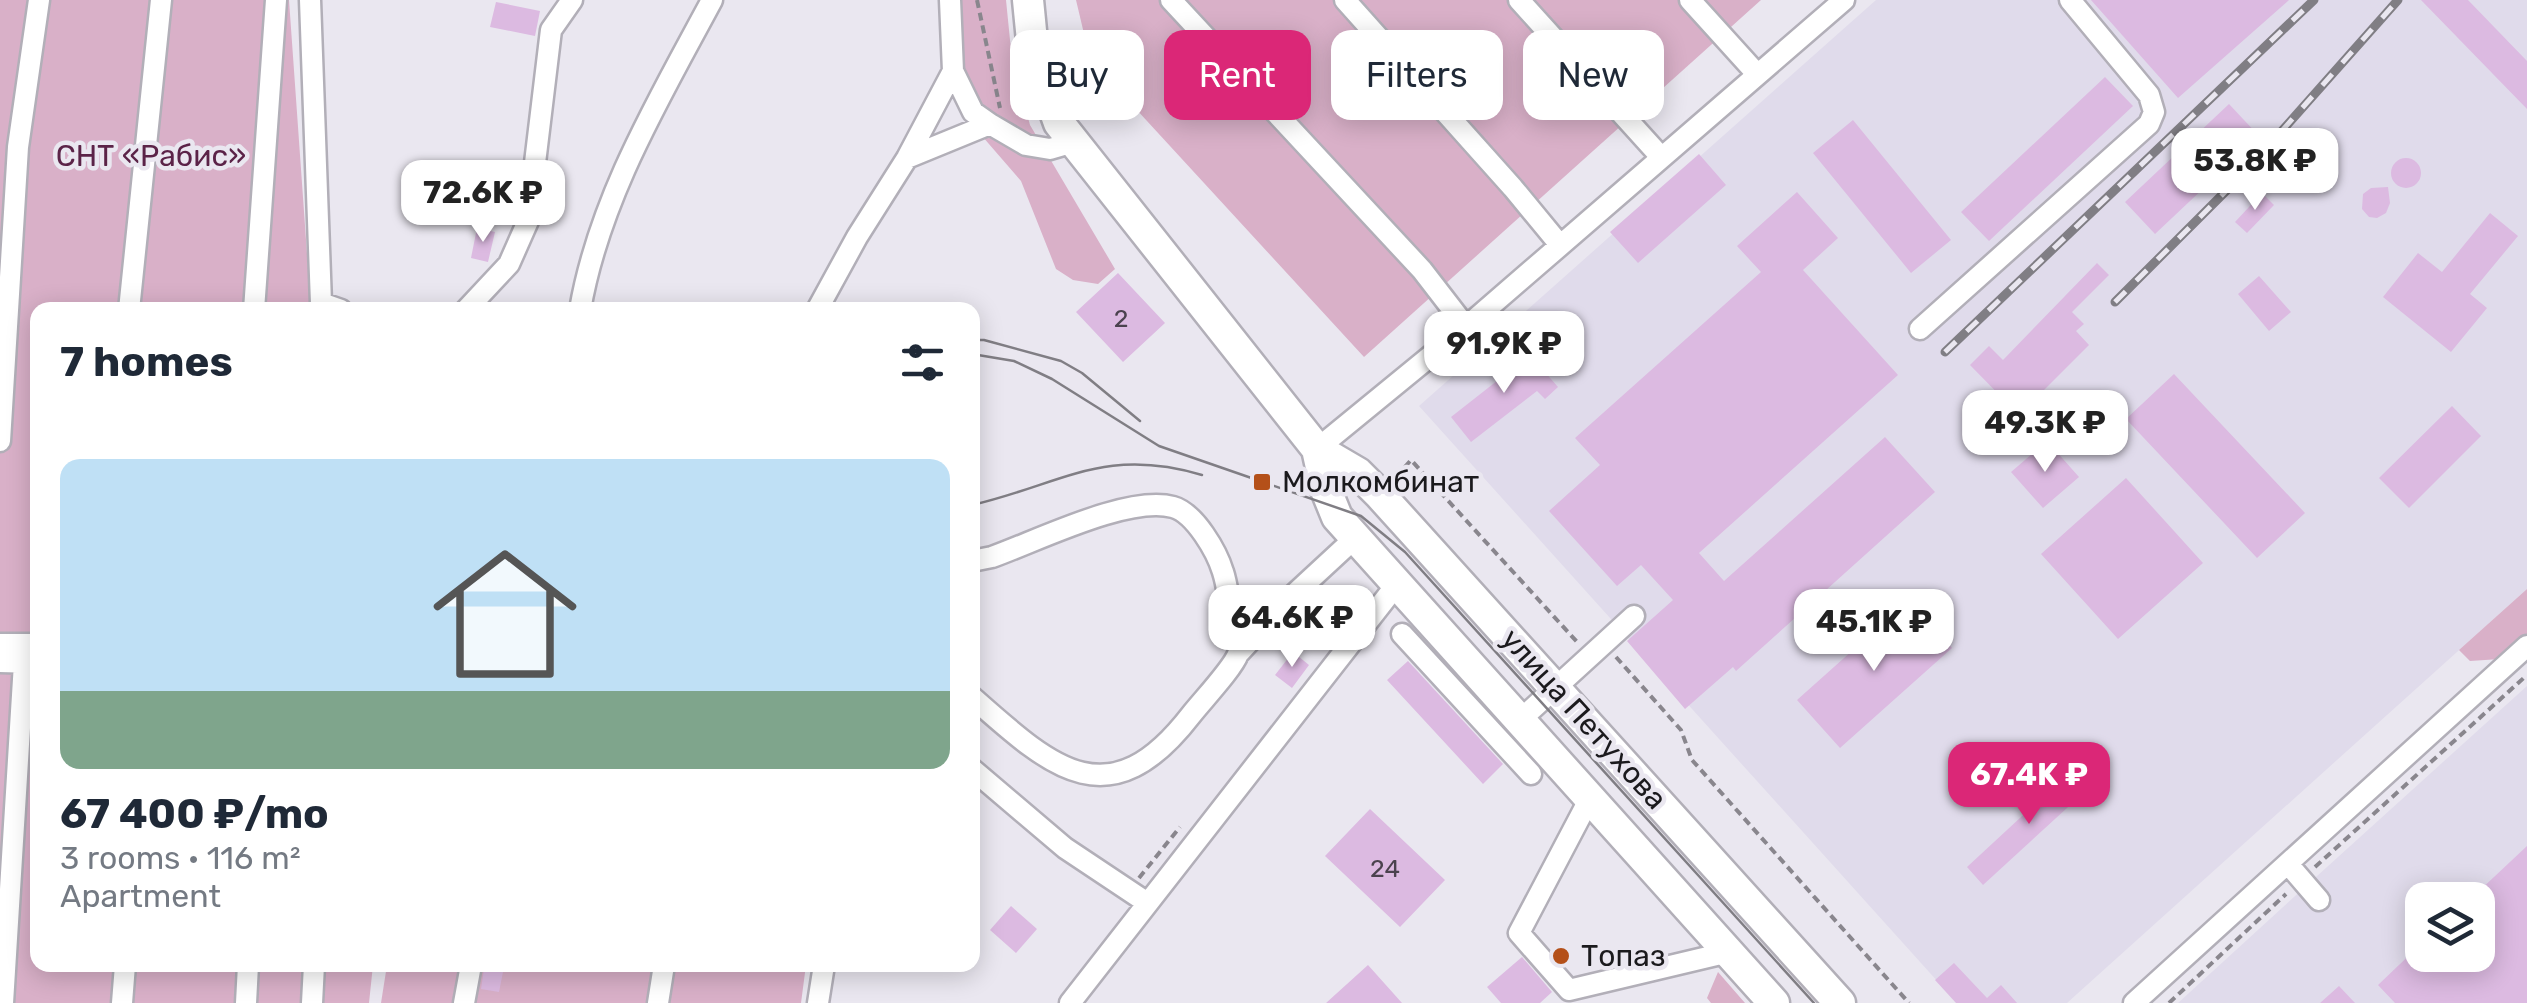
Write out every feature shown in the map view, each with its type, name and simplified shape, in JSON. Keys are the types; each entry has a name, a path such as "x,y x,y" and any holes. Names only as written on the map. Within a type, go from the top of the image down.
{"highway":[{"name":"улица Петухова","path":"1028,0 1033,51 1059,122 1317,449 1358,473 1840,1003"},
{"name":"улица Петухова","path":"1317,449 1337,517 1397,584 1466,681 1520,720 1774,1003"}],"street":[{"path":"0,440 18,148 39,0"},
{"path":"130,302 161,0"},
{"path":"255,302 276,0"},
{"path":"310,0 321,302"},
{"path":"473,302 509,264 528,221 551,30 572,0"},
{"path":"581,302 587,267 602,224 639,138 712,0"},
{"path":"950,0 953,71 973,112 1026,145 1050,150 1074,142"},
{"path":"1171,0 1422,270 1466,327"},
{"path":"1344,0 1560,245"},
{"path":"1519,0 1661,157"},
{"path":"1690,0 1757,74"},
{"path":"1317,449 1466,327 1844,0"},
{"path":"1920,330 2149,124 2154,112 2149,95 2070,0"},
{"path":"820,302 907,158 953,71"},
{"path":"907,158 998,129"},
{"path":"980,559 1123,508 1155,504 1178,508 1207,541 1223,571 1238,633 1238,654"},
{"path":"980,704 1041,756 1102,776 1132,770 1179,730 1238,654 1289,599 1355,538"},
{"path":"1070,1003 1397,584"},
{"path":"1520,720 1634,616"},
{"path":"1402,634 1466,681 1531,774"},
{"path":"0,644 30,644"},
{"path":"2134,1003 2294,872 2527,646"},
{"path":"0,662 30,663"},
{"path":"3,1003 30,675"},
{"path":"980,776 1065,848 1146,902"},
{"path":"1590,798 1520,933 1569,990 1729,952"},
{"path":"2294,872 2318,900"},
{"path":"122,1003 124,972"},
{"path":"246,1003 248,972"},
{"path":"312,1003 314,972"},
{"path":"464,1003 470,972"},
{"path":"658,1003 663,972"},
{"path":"818,1003 823,972"}],"path":[{"path":"976,0 998,129"},
{"path":"2170,1003 2294,872 2527,675"}],"shaded area":[{"path":"1876,0 2527,0 2527,589 2067,1003 1957,1003 1419,406"},
{"path":"2527,686 2527,1003 2178,1003"}],"green space":[{"name":"СНТ «Рабис»","path":"0,0 289,0 310,302 30,302 30,645 0,643"},
{"path":"959,0 1006,0 1010,120 1029,120 1115,269 1098,284 1073,280 1056,269 1021,181 969,121"},
{"path":"1076,0 1761,0 1664,87 1664,30 1523,30 1523,120 1628,120 1364,357 1144,118 1144,30 1083,30"},
{"path":"2527,589 2527,634 2500,659 2470,661 2459,650"},
{"path":"0,662 30,663 30,972 305,972 303,1003 0,1003"},
{"path":"322,972 372,972 369,1003 320,1003"},
{"path":"386,972 805,972 801,1003 381,1003"},
{"path":"1718,972 1745,1003 1711,1003 1707,998"}],"building":[{"path":"2091,0 2289,0 2178,98"},
{"path":"2421,0 2468,0 2527,61 2527,109"},
{"path":"496,2 540,11 535,36 490,27"},
{"path":"2105,77 2133,106 1989,241 1961,212"},
{"path":"2229,104 2259,136 2155,234 2125,202"},
{"path":"1853,120 1951,240 1911,273 1813,153"},
{"path":"1699,154 1726,185 1638,263 1610,232"},
{"path":"2406,158 2420,167 2421,173 2412,187 2406,188 2392,179 2391,173 2400,159"},
{"path":"2388,187 2390,203 2386,213 2369,217 2362,209 2363,194 2371,188"},
{"path":"1797,192 1838,238 1803,270 1898,375 1699,553 1724,581 1885,437 1935,492 1736,671 1733,667 1685,709 1627,641 1673,600 1641,565 1617,586 1549,511 1600,465 1575,438 1761,272 1737,246"},
{"path":"2262,193 2274,205 2247,233 2235,222"},
{"path":"2490,213 2518,236 2470,294 2487,308 2451,352 2383,297 2418,253 2442,272"},
{"path":"477,228 495,232 488,262 471,258"},
{"path":"2097,263 2109,275 2072,312 2084,324 2076,331 2089,345 2019,415 1970,365 1989,346 2003,360"},
{"path":"1118,273 1165,323 1123,362 1076,312"},
{"path":"2259,276 2291,312 2269,331 2238,294"},
{"path":"1522,346 1558,387 1545,399 1537,391 1471,442 1451,417 1516,366 1509,358"},
{"path":"2174,374 2305,513 2257,558 2126,419"},
{"path":"2452,406 2481,436 2409,508 2379,478"},
{"path":"2047,441 2079,477 2043,508 2011,472"},
{"path":"2126,478 2203,563 2118,639 2041,554"},
{"path":"1909,600 1952,648 1840,748 1797,700"},
{"path":"1293,652 1309,665 1292,688 1275,675"},
{"path":"1408,661 1503,764 1483,784 1387,680"},
{"path":"2073,769 2090,787 1983,885 1967,867"},
{"path":"1370,809 1445,880 1400,927 1325,856"},
{"path":"2527,846 2527,1003 2395,1003 2378,985 2405,959 2405,972 2495,972 2495,882 2489,882"},
{"path":"1011,906 1037,929 1016,953 990,930"},
{"path":"1522,957 1552,992 1540,1003 1501,1003 1487,987"},
{"path":"1954,963 1987,998 2001,985 2017,1003 1956,1003 1935,980"},
{"path":"1368,965 1402,1003 1326,1003"},
{"path":"484,972 503,972 499,992 481,989"},
{"path":"2339,986 2355,1003 2320,1003"}],"tram line":[{"path":"980,340 1061,361 1082,373 1140,421"},
{"path":"980,355 1014,361 1052,379 1159,446 1361,516 1405,552 1814,1003"},
{"path":"980,503 1110,466 1168,467 1202,475"}],"railway":[{"path":"1945,352 2314,0"},
{"path":"2115,302 2248,169 2398,0"}],"place":[{"name":"Молкомбинат","path":"1262,482"},
{"name":"Топаз","path":"1561,956"}]}
